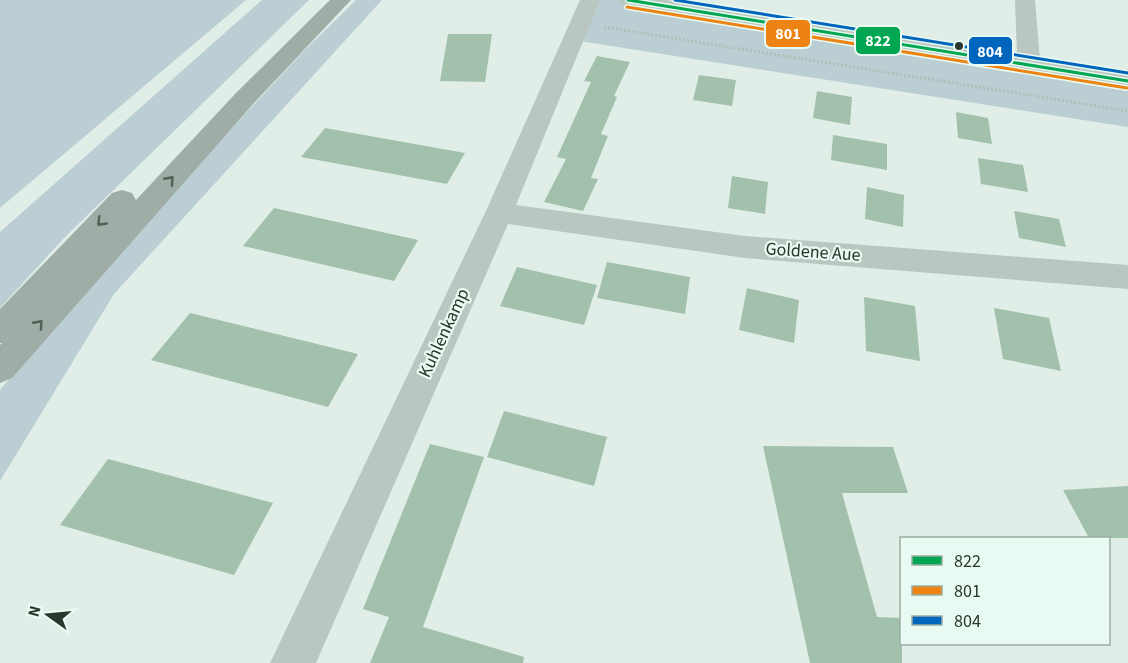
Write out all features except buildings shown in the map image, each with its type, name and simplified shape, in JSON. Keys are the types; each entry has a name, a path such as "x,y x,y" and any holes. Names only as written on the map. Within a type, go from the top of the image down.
{"highway":[{"path":"0,330 279,37 319,0"},
{"path":"0,368 237,107 341,0"}],"street":[{"path":"628,0 1128,81"},
{"path":"1025,0 1029,66"},
{"name":"Kuhlenkamp","path":"293,663 499,213 585,12"},
{"name":"Goldene Aue","path":"499,213 745,247 1128,277"}],"path":[{"path":"585,12 673,37 1128,111"}],"shaded area":[{"path":"0,0 246,0 0,208"},
{"path":"262,0 309,0 65,237 0,308 0,232"},
{"path":"356,0 382,0 114,294 0,481 0,390 109,260 301,54"},
{"path":"589,0 628,0 1029,66 1069,82 1128,91 1128,127 573,40"}],"transit line":[{"name":"822","path":"628,0 1128,81"},
{"name":"804","path":"675,0 1128,73"},
{"name":"801","path":"627,7 1127,88"}]}
